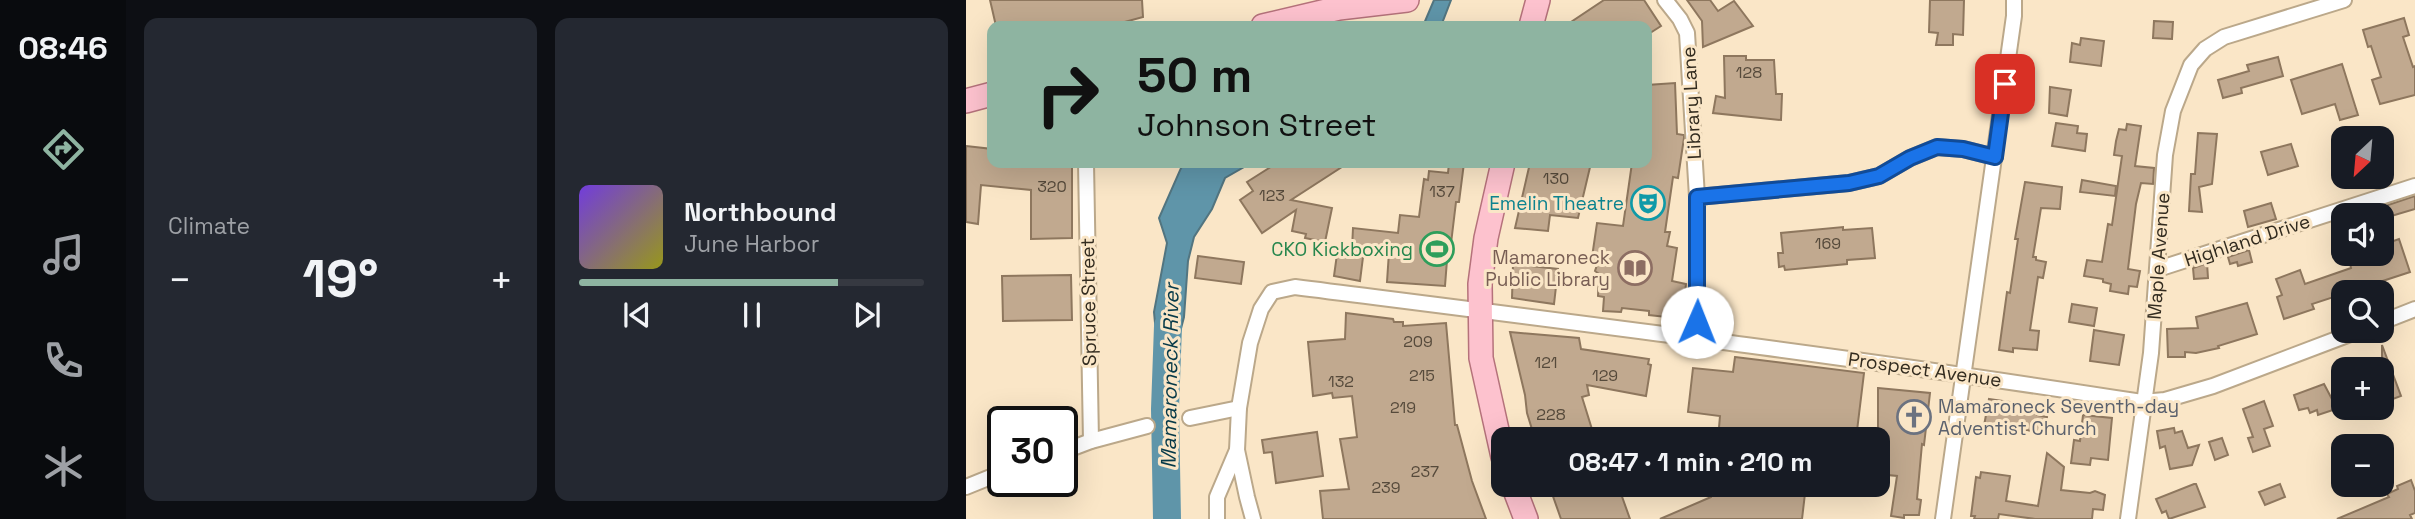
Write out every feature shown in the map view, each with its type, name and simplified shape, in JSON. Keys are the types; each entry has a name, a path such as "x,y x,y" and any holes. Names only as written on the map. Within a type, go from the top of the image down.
{"main road":[{"path":"1284,21 1339,8 1407,0"},
{"path":"1532,21 1538,0"},
{"path":"966,101 987,95"},
{"path":"1496,427 1481,358 1480,284 1486,238 1502,168"},
{"path":"1518,497 1526,519"}],"street":[{"name":"Library Lane","path":"1665,0 1687,33 1697,197 1697,338"},
{"path":"1943,519 1995,157 2014,0"},
{"name":"Maple Avenue","path":"2128,519 2142,402 2151,353 2165,155 2173,111 2191,65 2205,49 2224,37 2344,0"},
{"path":"1697,197 1849,183 1879,176 1910,158 1937,147 1963,149 1995,157"},
{"name":"Spruce Street","path":"1086,168 1091,441"},
{"name":"Highland Drive","path":"2158,269 2415,186"},
{"name":"Prospect Avenue","path":"1239,408 1250,343 1261,309 1272,292 1295,287 1964,374 2142,402 2165,400 2213,386 2331,341"},
{"path":"2394,317 2415,309"},
{"path":"1190,418 1239,408 1237,450 1253,519"},
{"path":"1078,446 1147,426"},
{"path":"1217,519 1217,497 1237,450"},
{"path":"966,487 987,478"}],"water":[{"path":"1434,0 1451,0 1443,21 1425,21"},
{"path":"1181,168 1242,168 1225,178 1212,209 1194,237 1188,261 1184,317 1173,359 1159,366 1154,312 1167,243 1159,218"}],"building":[{"path":"990,0 1142,0 1143,17 1128,21 995,21"},
{"path":"1604,0 1644,0 1661,26 1652,32 1652,21 1572,21"},
{"path":"1687,0 1710,0 1718,11 1734,1 1753,26 1703,47 1702,21"},
{"path":"1930,0 1964,0 1963,35 1953,34 1953,45 1936,45 1938,33 1929,32"},
{"path":"2404,18 2409,35 2403,37 2413,67 2415,66 2415,95 2380,104 2372,80 2381,77 2363,30"},
{"path":"2154,21 2173,22 2172,39 2153,38"},
{"path":"2081,38 2104,41 2101,66 2070,62 2072,43 2080,45"},
{"path":"1724,56 1746,56 1746,60 1774,60 1776,94 1782,94 1781,120 1713,113 1716,96 1725,98"},
{"path":"2278,57 2283,76 2241,88 2242,93 2223,98 2218,80 2249,71 2247,65"},
{"path":"2342,64 2358,115 2340,120 2335,104 2302,114 2291,80"},
{"path":"1675,83 1677,134 1684,135 1678,178 1673,177 1665,232 1670,232 1667,246 1677,248 1672,281 1686,284 1682,315 1667,313 1666,317 1649,315 1649,311 1622,308 1621,312 1603,311 1604,297 1598,296 1599,274 1595,271 1597,265 1591,264 1597,223 1623,226 1631,168 1652,168 1652,85"},
{"path":"2050,87 2071,90 2067,116 2049,113"},
{"path":"2056,123 2078,126 2077,133 2087,134 2085,151 2052,146"},
{"path":"2127,124 2141,126 2135,166 2154,168 2153,184 2141,183 2136,204 2128,269 2140,271 2137,287 2129,286 2128,294 2110,291 2111,284 2103,282 2103,279 2084,276 2087,260 2102,262 2108,224 2112,225 2122,156 2114,155 2116,141 2119,129 2126,130"},
{"path":"2198,133 2217,134 2212,184 2199,187 2202,212 2189,211 2191,174 2195,174"},
{"path":"2291,144 2298,166 2268,175 2261,152"},
{"path":"966,146 987,148 987,168 1072,168 1072,238 1031,239 1031,190 981,185 978,224 966,222"},
{"path":"1269,168 1340,168 1291,200 1332,208 1325,242 1305,238 1306,234 1292,231 1296,210 1262,233 1240,200 1253,191 1247,182"},
{"path":"1448,168 1463,168 1445,286 1387,282 1389,252 1364,249 1360,281 1334,276 1338,247 1352,249 1353,228 1398,233 1400,215 1419,217 1424,179 1428,180 1429,171 1448,173"},
{"path":"1529,168 1590,168 1578,218 1550,215 1548,231 1515,228"},
{"path":"2082,180 2116,186 2115,196 2080,192"},
{"path":"2025,182 2062,187 2060,209 2041,208 2033,257 2046,262 2043,278 2038,277 2030,330 2039,331 2037,350 2013,348 2013,352 1999,350 2007,292 2010,293 2018,239 2015,239"},
{"path":"2415,196 2415,209 2394,215 2394,203"},
{"path":"2271,203 2276,219 2248,227 2244,211"},
{"path":"1843,227 1843,230 1872,228 1875,258 1847,260 1847,264 1785,270 1784,266 1779,267 1778,253 1783,253 1781,233"},
{"path":"2399,239 2410,272 2386,280 2331,280 2331,298 2312,304 2314,309 2284,319 2277,297 2282,295 2276,279 2300,270 2305,284 2351,266 2394,266 2394,241"},
{"path":"2249,250 2252,262 2238,266 2237,262 2230,264 2228,257"},
{"path":"1198,256 1244,262 1241,284 1195,278"},
{"path":"2207,263 2208,278 2194,279 2193,268"},
{"path":"1513,264 1558,269 1554,304 1512,298"},
{"path":"1071,275 1072,320 1003,321 1002,276"},
{"path":"2247,303 2257,334 2218,346 2219,348 2196,353 2185,352 2185,357 2168,357 2167,329 2198,328 2196,317"},
{"path":"2072,304 2097,308 2094,326 2069,322"},
{"path":"1346,313 1393,319 1394,322 1403,322 1403,326 1446,323 1455,425 1486,519 1323,519 1320,491 1349,489 1340,439 1357,437 1352,396 1333,398 1332,393 1313,396 1308,342 1345,339"},
{"path":"2094,330 2124,335 2119,365 2090,361"},
{"path":"1510,332 1579,338 1581,349 1649,359 1648,364 1651,365 1646,396 1587,385 1589,395 1582,397 1591,427 1531,427"},
{"path":"1735,357 1864,373 1857,427 1719,427 1720,416 1688,412 1693,368 1733,372"},
{"path":"2394,377 2401,396 2394,399"},
{"path":"2324,384 2331,397 2331,411 2318,415 2317,410 2310,413 2308,408 2299,410 2294,395"},
{"path":"1878,388 1930,393 1917,499 1921,500 1919,515 1904,515 1904,518 1891,516 1897,476 1890,475 1890,427 1878,427"},
{"path":"1989,399 2037,406 2037,415 2047,417 2045,433 2000,426 1999,433 1983,431"},
{"path":"2264,401 2273,426 2264,429 2270,446 2253,452 2248,438 2253,437 2243,409"},
{"path":"2083,415 2112,418 2108,460 2091,458 2090,465 2071,463 2074,440 2080,441"},
{"path":"2174,428 2175,433 2182,431 2188,448 2199,445 2192,465 2170,469 2165,446 2160,448 2157,431"},
{"path":"1317,432 1323,476 1276,483 1272,452 1264,453 1262,440"},
{"path":"2222,438 2228,455 2215,460 2209,442"},
{"path":"2047,453 2064,467 2061,490 2090,493 2095,491 2105,495 2103,510 2093,509 2092,519 2035,519 1999,514 1998,519 1974,519 1975,516 1971,516 1976,477 1980,478 1981,472 2010,476 2006,501 2038,506"},
{"path":"2411,480 2415,491 2415,513 2410,515 2412,519 2337,519 2394,497 2397,486"},
{"path":"2194,484 2205,507 2169,519 2166,511 2162,513 2156,499"},
{"path":"2280,484 2285,497 2265,505 2259,492"},
{"path":"1553,497 1622,497 1630,519 1561,519"},
{"path":"1711,497 1805,497 1802,519 1660,519"}],"waterway":[{"name":"Mamaroneck River","path":"1167,519 1165,409 1168,326"}],"place":[{"name":"Emelin Theatre","path":"1648,203"},
{"name":"CKO Kickboxing","path":"1437,249"},
{"name":"Mamaroneck Public Library","path":"1635,268"},
{"name":"Mamaroneck Seventh-day Adventist Church","path":"1914,417"}],"route":[{"path":"1697,322 1697,197 1849,183 1879,176 1910,158 1937,147 1963,149 1995,157 2005,84"}]}
